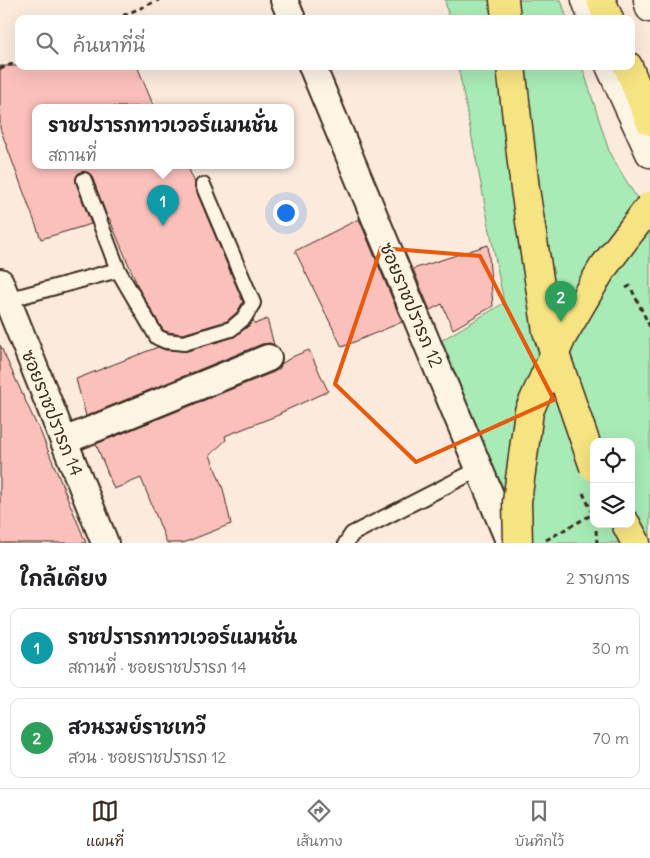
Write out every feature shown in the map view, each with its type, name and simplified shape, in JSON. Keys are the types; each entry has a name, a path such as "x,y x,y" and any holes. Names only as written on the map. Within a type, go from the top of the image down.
{"highway":[{"path":"504,0 506,15"},
{"path":"601,0 607,15"},
{"path":"511,70 524,189 547,331 590,455"},
{"path":"630,70 650,121"},
{"path":"518,543 518,502 529,411 562,337 602,270 650,206"},
{"path":"628,528 636,543"}],"street":[{"path":"284,0 290,15"},
{"path":"586,0 592,15"},
{"path":"648,0 650,8"},
{"name":"ซอยราชปรารภ 12","path":"314,70 510,543"},
{"path":"612,70 650,153"},
{"name":"ซอยราชปรารภ 14","path":"3,291 105,543"},
{"path":"64,441 268,358"}],"lane":[{"path":"84,180 118,270 157,337 166,341 184,343 231,329 244,318 254,303 203,185"},
{"path":"3,291 118,270"},
{"path":"346,543 352,534 479,469"}],"path":[{"path":"124,15 159,0"},
{"path":"0,69 15,63"},
{"path":"541,543 590,516"}],"highlighted area":[{"path":"381,248 480,256 554,400 416,462 335,384"}],"green space":[{"path":"445,0 561,0 566,15 448,15"},
{"path":"459,70 583,70 610,154 650,220 650,543 507,543 442,340 504,303"}],"building":[{"path":"0,66 15,66 15,70 139,70 153,104 32,104 32,169 189,169 243,302 237,312 227,321 183,334 163,330 139,289 92,177 86,172 78,174 76,183 91,224 41,239 0,128"},
{"path":"359,219 402,322 342,347 295,251"},
{"path":"488,245 493,306 453,329 442,304 430,310 413,269"},
{"path":"267,319 274,345 270,343 262,344 86,416 76,379 158,347 165,350 186,351 234,337 250,325 253,320 255,324"},
{"path":"0,345 38,426 86,543 0,543"},
{"path":"309,350 328,391 281,414 225,436 226,440 210,455 223,489 231,524 183,543 167,543 141,478 114,489 96,444 274,372 280,368 281,364"}],"place":[{"name":"ราชปรารภทาวเวอร์แมนชั่น","path":"163,226"},
{"name":"สวนรมย์ราชเทวี","path":"561,322"}]}
